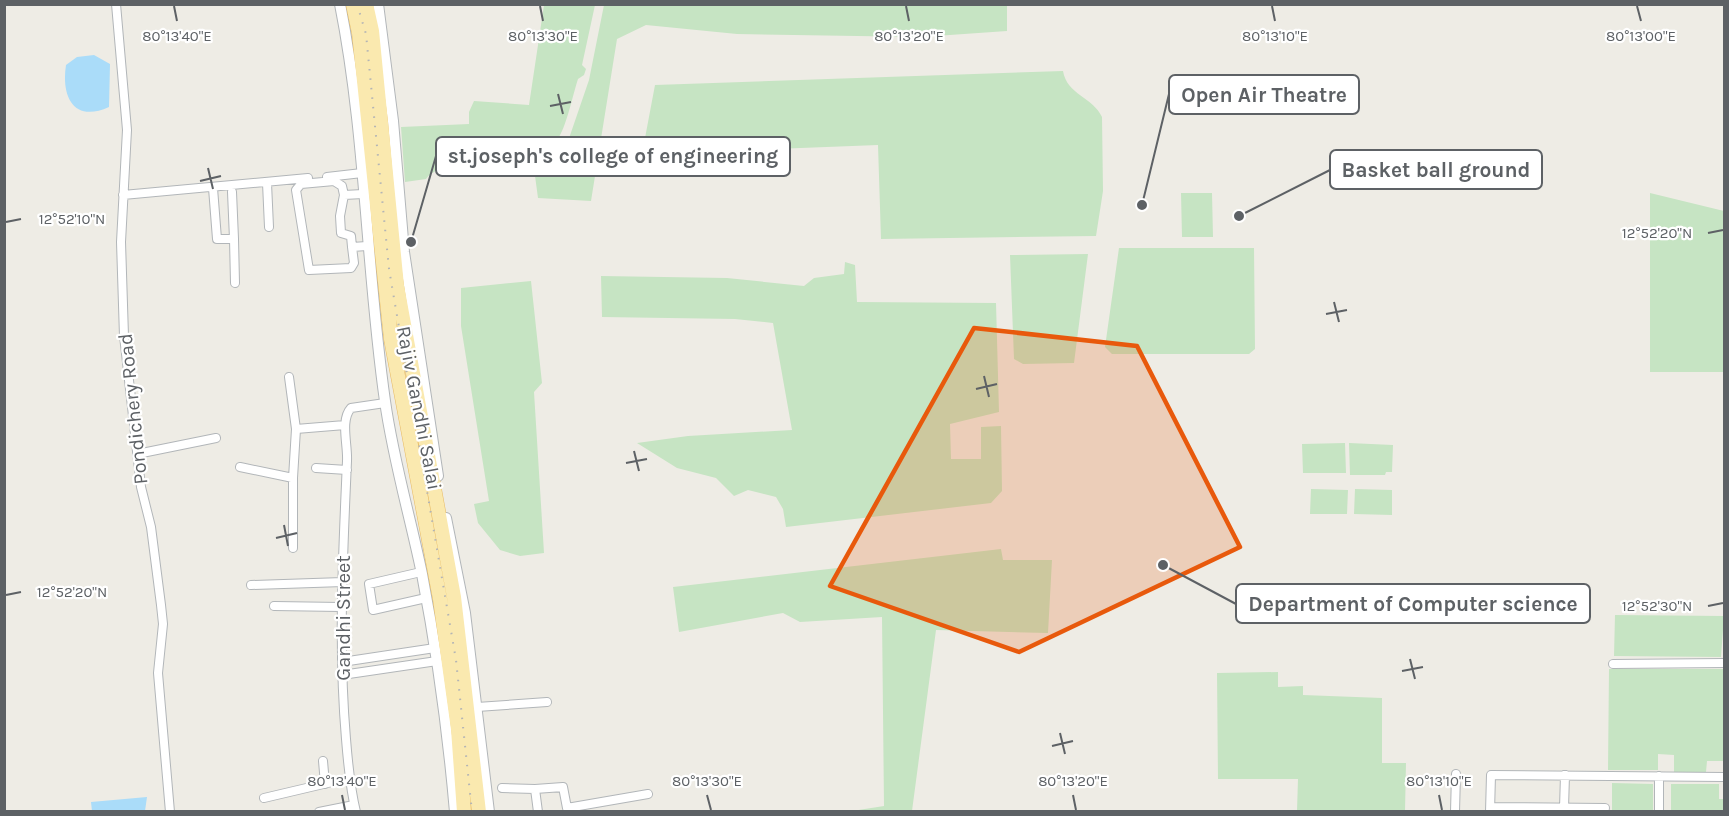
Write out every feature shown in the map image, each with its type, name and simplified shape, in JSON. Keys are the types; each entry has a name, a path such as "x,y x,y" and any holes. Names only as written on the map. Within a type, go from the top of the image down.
{"main road":[{"name":"Rajiv Gandhi Salai","path":"352,4 405,337 454,597 471,727 479,812"},
{"name":"Rajiv Gandhi Salai","path":"366,4 372,31 391,339 440,599 458,729 464,812"}],"street":[{"name":"Pondichery Road","path":"116,4 128,130 121,252 124,336 141,487 151,527 162,605 163,624 158,673 170,812"},
{"path":"340,4 348,44 362,173 367,246 385,403 435,648 455,812"},
{"path":"378,4 393,121 404,252 439,480 465,613 489,812"},
{"path":"123,195 362,173"},
{"path":"334,181 342,186 344,195 340,214 341,233 351,236 352,247 354,263 351,268 314,271 308,268 297,186 334,181"},
{"path":"267,183 269,227"},
{"path":"213,188 217,239 234,239"},
{"path":"232,192 235,283"},
{"path":"344,195 363,194"},
{"path":"352,247 367,246"},
{"path":"289,376 296,429 292,548"},
{"path":"296,429 345,424 351,408 385,403"},
{"name":"Gandhi Street","path":"345,424 347,470 342,675 349,778 355,808"},
{"path":"137,454 216,438"},
{"path":"240,468 293,478"},
{"path":"316,468 347,470"},
{"path":"421,572 369,584 373,610 426,598"},
{"path":"251,585 343,582"},
{"path":"273,606 342,607"},
{"path":"342,662 435,648"},
{"path":"342,675 437,661"},
{"path":"1613,664 1725,663"},
{"path":"477,707 547,702"},
{"path":"323,761 325,784"},
{"path":"1455,812 1456,774"},
{"path":"1605,808 1490,809 1491,775 1725,777"},
{"path":"1564,808 1565,775"},
{"path":"1659,776 1659,812"},
{"path":"264,798 349,778"},
{"path":"502,788 563,787 567,810 648,794"},
{"path":"535,789 538,812"},
{"path":"319,812 355,808"}],"highlighted area":[{"path":"974,328 1137,346 1240,547 1019,652 830,586"}],"green space":[{"path":"544,5 595,5 582,65 586,69 584,75 578,79 566,120 557,140 546,149 530,154 451,166 436,171 426,179 405,182 401,127 469,124 469,112 474,101 529,105"},
{"path":"604,5 1007,5 1007,31 921,37 737,34 646,25 617,39 591,201 538,198 533,161 565,150 589,80"},
{"path":"1063,71 1070,86 1093,105 1102,117 1103,191 1096,236 881,239 878,145 642,154 655,85"},
{"path":"1181,193 1212,193 1213,237 1182,237"},
{"path":"1650,193 1724,211 1724,372 1650,372"},
{"path":"1119,248 1254,248 1255,349 1249,354 1112,354 1105,347"},
{"path":"1088,254 1074,363 1023,364 1014,359 1010,255"},
{"path":"845,262 855,265 857,302 996,303 999,412 950,424 951,459 981,459 981,427 1001,426 1002,491 991,503 786,527 783,509 776,497 748,490 734,496 716,478 677,468 637,443 688,436 792,430 773,323 735,319 602,317 601,276 727,278 804,286 814,278 844,274"},
{"path":"531,281 542,383 534,392 544,553 520,556 500,550 478,523 474,504 489,501 461,326 461,288"},
{"path":"1345,443 1346,473 1303,473 1302,444"},
{"path":"1349,443 1393,445 1392,472 1386,472 1385,475 1350,475"},
{"path":"1311,489 1348,490 1347,514 1310,514"},
{"path":"1355,489 1392,490 1392,515 1354,514"},
{"path":"1001,549 1003,560 1052,560 1048,633 936,630 912,811 852,811 884,806 882,617 800,622 783,613 679,632 673,587"},
{"path":"1615,615 1724,616 1721,657 1614,656"},
{"path":"1609,669 1724,669 1724,761 1707,761 1706,772 1674,772 1674,755 1658,754 1658,770 1608,770"},
{"path":"1278,672 1278,687 1303,686 1303,695 1382,698 1382,763 1406,763 1405,811 1297,811 1298,779 1218,779 1217,673"},
{"path":"1612,783 1653,784 1653,811 1612,811"},
{"path":"1671,784 1719,784 1719,799 1724,799 1724,811 1671,811"}],"water":[{"path":"94,55 110,64 109,107 87,112 72,104 68,97 66,65 77,57"},
{"path":"147,797 145,811 92,811 91,802"}],"railway":[{"path":"357,4 366,34 389,269 456,660 472,812"}],"place":[{"name":"Open Air Theatre","path":"1142,205"},
{"name":"Basket ball ground","path":"1239,216"},
{"name":"st.joseph's college of engineering","path":"411,242"},
{"name":"Department of Computer science","path":"1163,565"}]}
